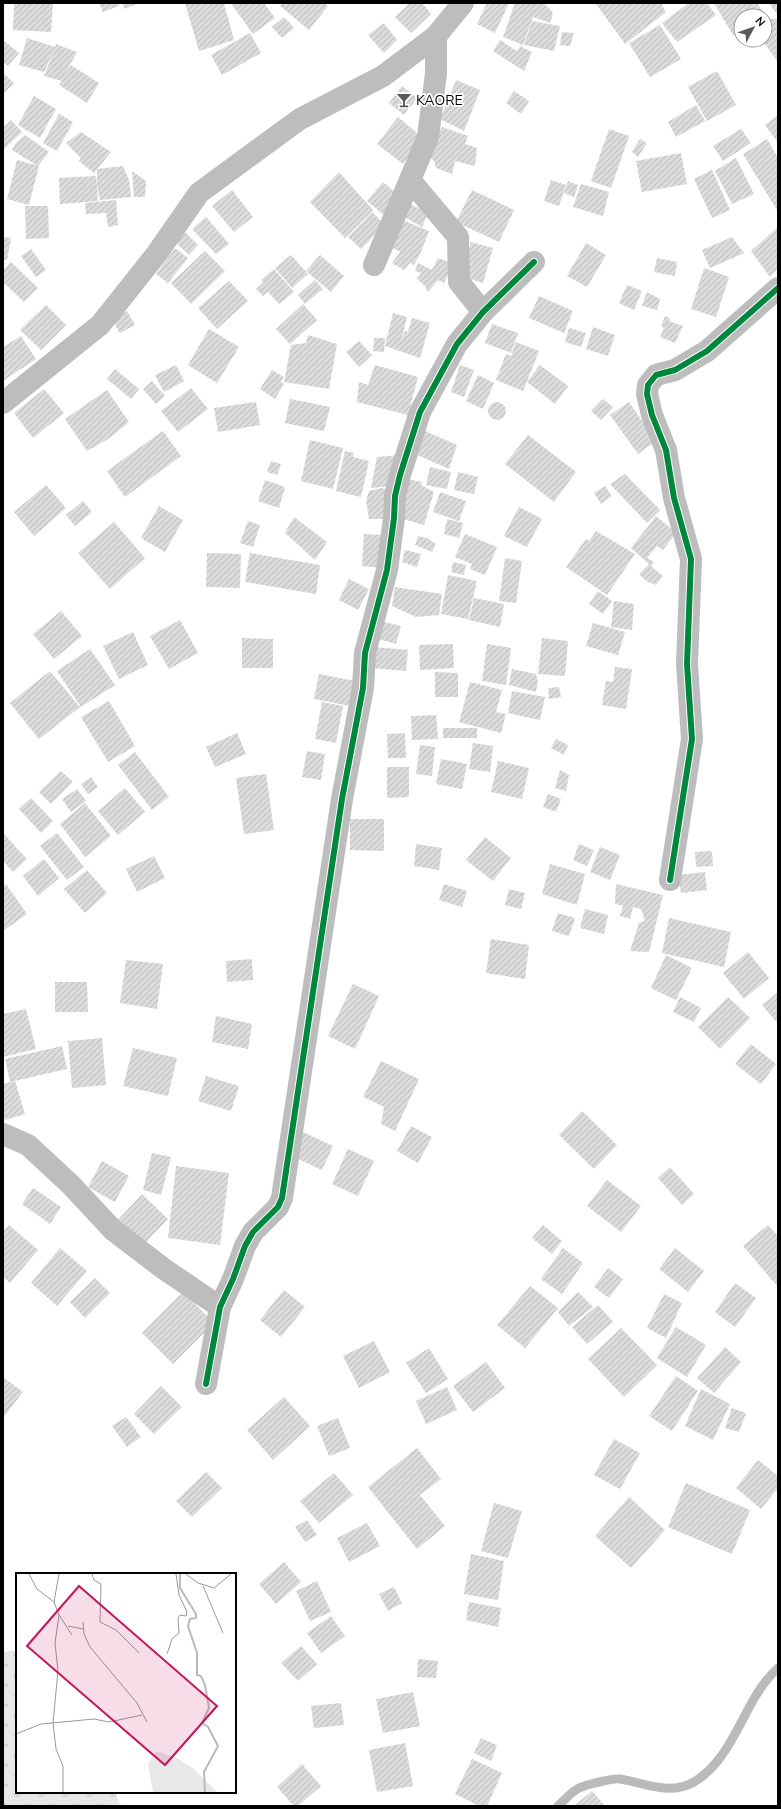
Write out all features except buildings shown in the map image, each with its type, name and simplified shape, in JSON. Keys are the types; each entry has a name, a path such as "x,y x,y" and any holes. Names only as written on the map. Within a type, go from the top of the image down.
{"street":[{"path":"3,403 100,324 155,256 198,193 300,119 383,76 436,36 463,3"},
{"path":"374,265 428,137 436,73 436,36"},
{"path":"410,180 458,237 459,282 483,312"},
{"path":"206,1384 220,1307 233,1279 245,1246 253,1232 278,1207 282,1198 342,799 363,688 365,653 387,570 394,518 395,496 400,475 420,412 457,344 483,312 534,262"},
{"path":"670,880 692,739 687,664 691,559 674,498 666,450 652,415 647,394 648,385 656,375 675,370 707,352 778,288"},
{"path":"3,1134 28,1145 71,1185 113,1230 164,1269 220,1307"}],"green space":[{"path":"16,1650 16,1793 115,1793 121,1806 3,1806 3,1652"}],"waterway":[{"path":"558,1806 579,1788 611,1780 620,1779 666,1788 676,1788 694,1782 708,1771 720,1758 730,1743 756,1695 778,1668"}],"cycle path":[{"path":"206,1384 220,1307 233,1279 245,1246 253,1232 278,1207 282,1198 342,799 363,688 365,653 387,570 394,518 395,496 400,475 420,412 457,344 483,312 534,262"},
{"path":"670,880 692,739 687,664 691,559 674,498 666,450 652,415 647,394 648,385 656,375 675,370 707,351 778,288"}],"place":[{"name":"KAORE","path":"404,100"}]}
